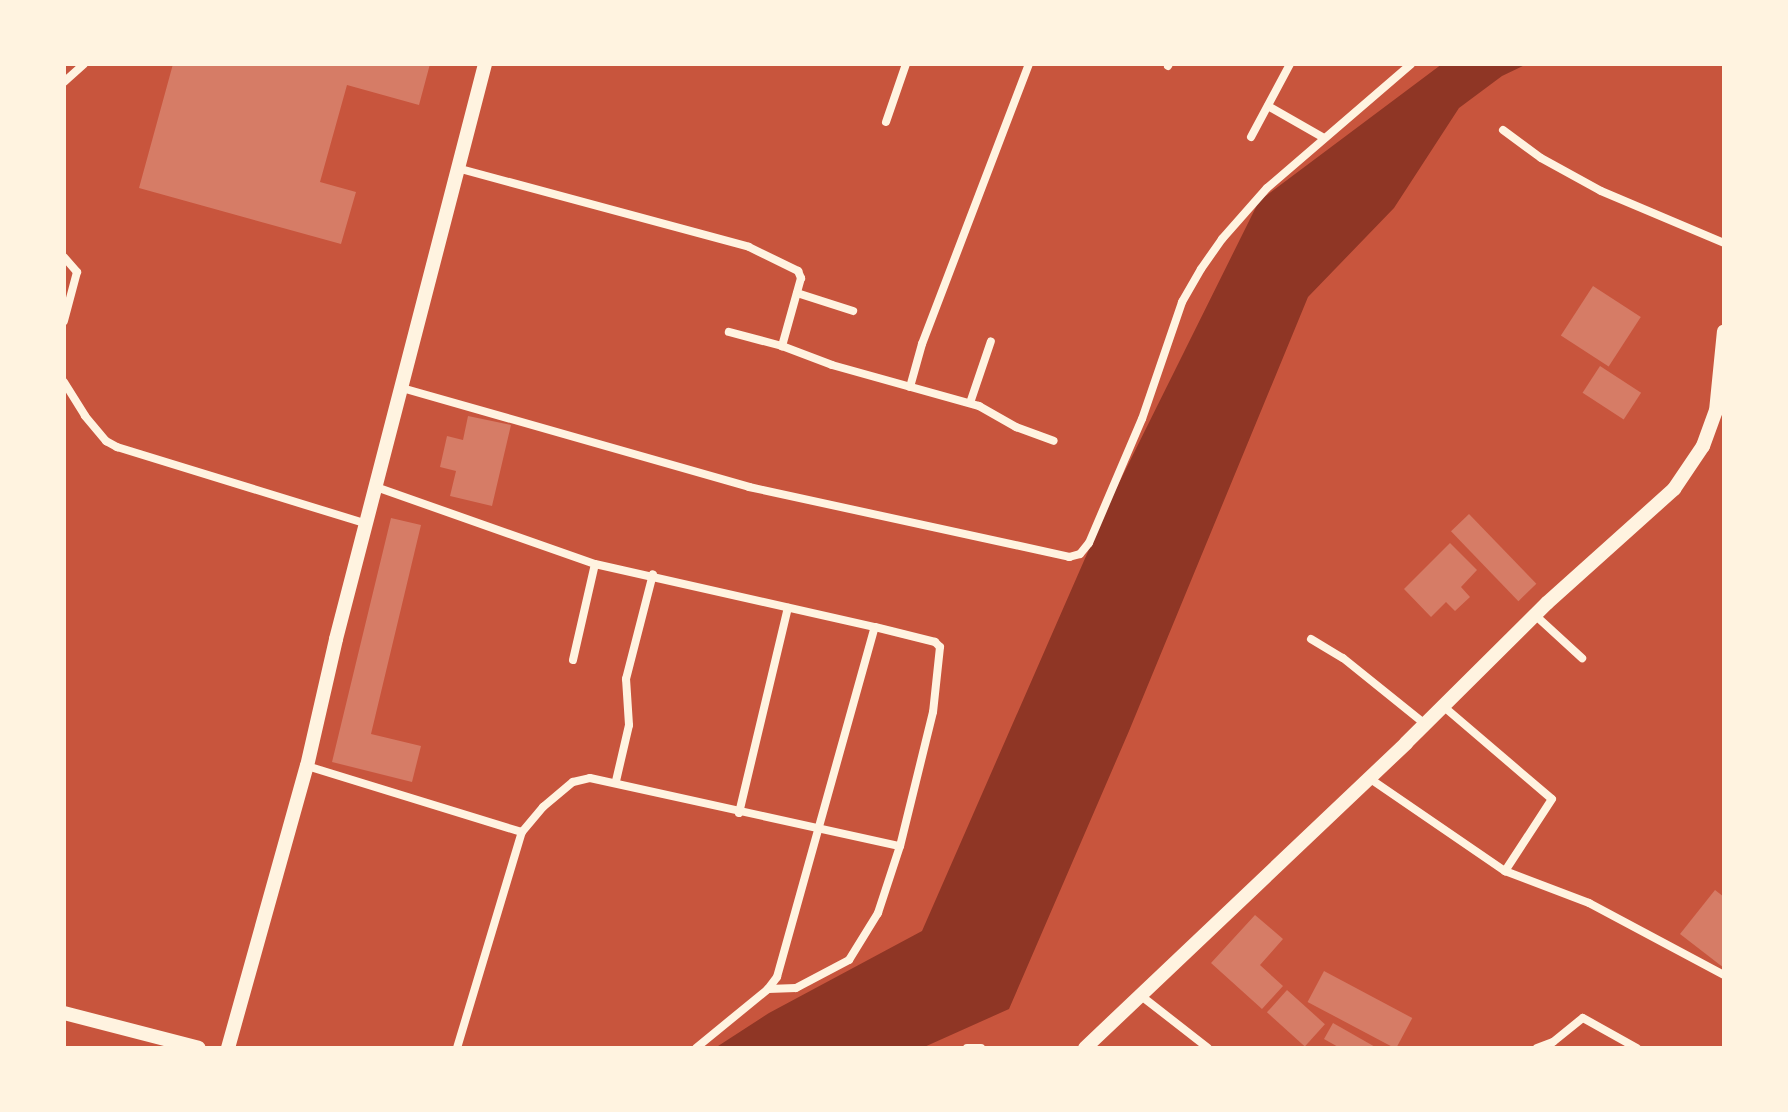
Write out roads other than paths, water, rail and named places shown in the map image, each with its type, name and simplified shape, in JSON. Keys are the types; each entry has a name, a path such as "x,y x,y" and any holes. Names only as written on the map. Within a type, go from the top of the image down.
{"main road":[{"path":"228,1048 307,766 485,64"},
{"path":"1085,1048 1535,615 1674,489 1688,471 1716,411 1724,331"},
{"path":"64,1013 199,1048"}],"street":[{"path":"64,82 84,64"},
{"path":"886,122 906,64"},
{"path":"910,387 922,344 1029,64"},
{"path":"402,388 749,487 1069,557 1080,554 1089,543 1142,419 1182,302 1201,269 1253,202 1411,64"},
{"path":"1251,137 1286,65"},
{"path":"1268,106 1324,138"},
{"path":"1503,130 1541,158 1601,191 1724,243"},
{"path":"457,168 749,247 798,271 801,278 782,346"},
{"path":"64,257 77,272 64,321"},
{"path":"797,293 853,311"},
{"path":"729,332 970,403 1016,427 1054,441"},
{"path":"970,403 991,341"},
{"path":"64,382 85,416 106,441 117,447 367,524"},
{"path":"376,487 595,564 653,574 875,627 935,642 940,647 933,712 900,846 878,913 849,960 796,988 768,989"},
{"path":"573,660 595,564"},
{"path":"616,781 629,725 626,679 653,574"},
{"path":"739,813 788,608"},
{"path":"1535,615 1582,658"},
{"path":"696,1048 768,989 777,977 875,627"},
{"path":"1311,639 1343,658 1425,724"},
{"path":"1442,706 1552,799 1505,871"},
{"path":"307,766 522,832"},
{"path":"457,1048 522,832 543,807 573,782 590,778 616,781 739,813 900,846"},
{"path":"1369,778 1505,871 1589,903 1724,975"},
{"path":"1140,995 1208,1048"},
{"path":"1537,1048 1553,1042 1583,1018 1637,1048"},
{"path":"967,1048 981,1048"}]}
